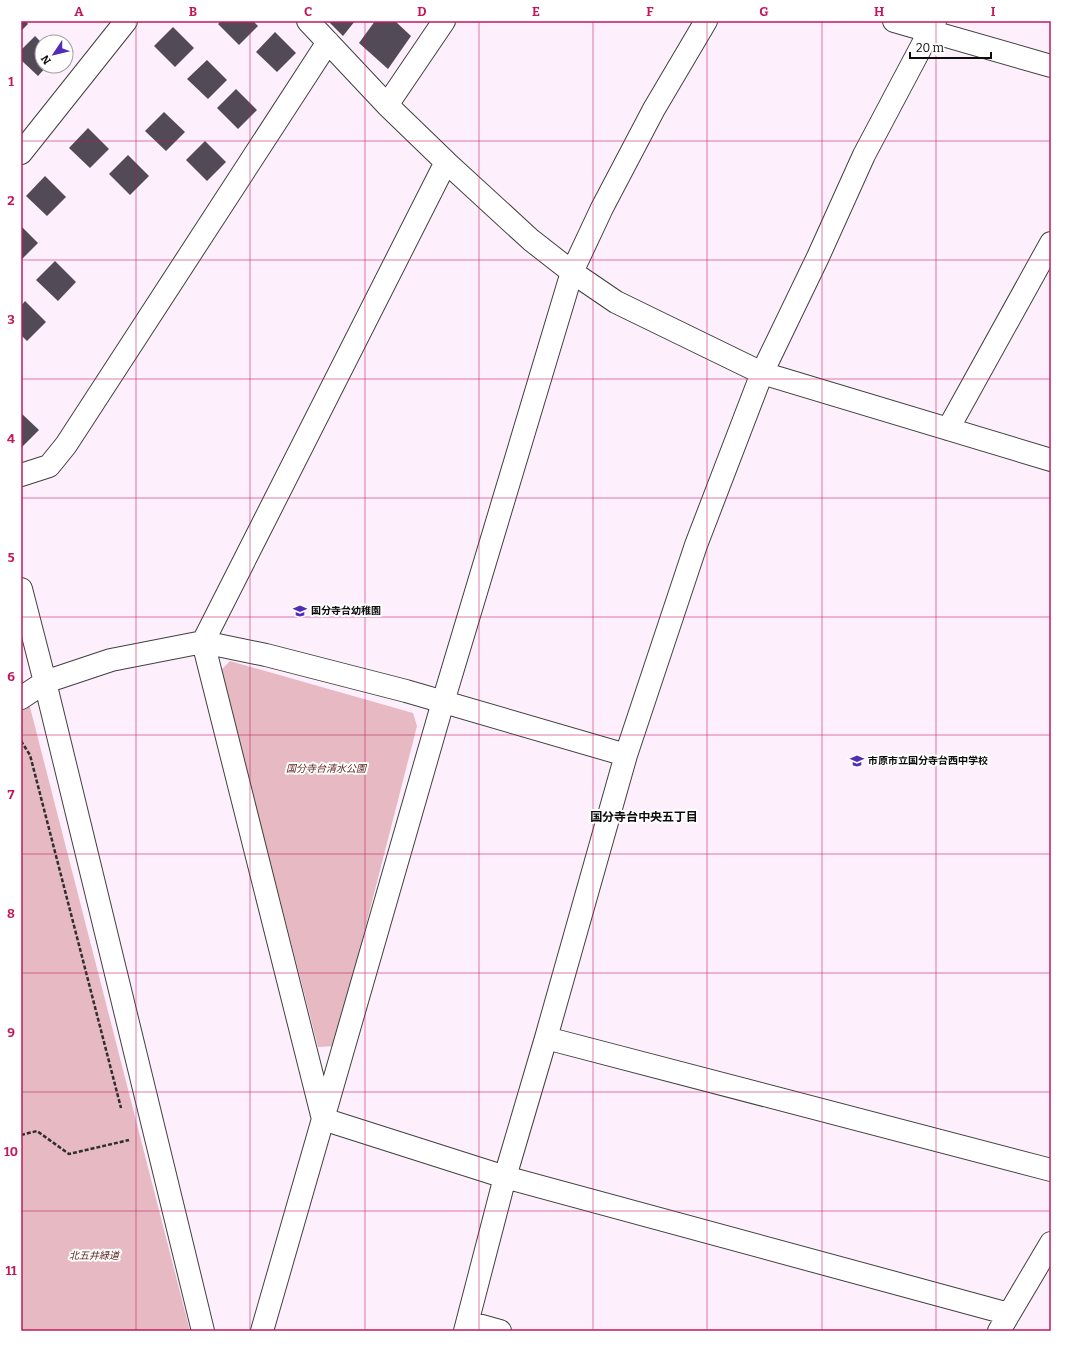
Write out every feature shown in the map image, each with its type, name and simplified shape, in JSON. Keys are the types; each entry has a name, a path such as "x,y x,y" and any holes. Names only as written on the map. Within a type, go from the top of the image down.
{"street":[{"path":"21,153 126,21"},
{"path":"308,21 388,105 446,162 531,240 572,272 616,302 762,373 1051,460"},
{"path":"388,105 444,21"},
{"path":"262,1331 443,702 572,272 602,208 654,109 706,21"},
{"path":"894,21 933,26 1051,66"},
{"path":"500,1331 467,1326 505,1177 626,755 696,545 762,373 818,257 864,155 933,26"},
{"path":"21,475 49,466 66,445 328,42"},
{"path":"323,1119 204,642 446,162"},
{"path":"948,429 1051,243"},
{"path":"21,589 203,1331"},
{"path":"21,698 45,682 111,660 204,642 266,655 406,691 626,755"},
{"path":"546,1038 1051,1170"},
{"path":"323,1119 505,1177 1004,1323 1051,1243"}],"path":[{"path":"21,741 30,755 121,1109"},
{"path":"21,1135 37,1131 69,1154 129,1140 131,1148"}],"green space":[{"name":"国分寺台清水公園","path":"230,661 413,713 417,726 335,1046 318,1047 221,670"},
{"name":"北五井緑道","path":"21,672 190,1331 21,1331"}],"building":[{"path":"21,21 26,21 28,24 21,31"},
{"path":"221,21 253,21 258,26 239,45 218,24"},
{"path":"328,21 355,21 343,36"},
{"path":"375,21 395,21 411,36 388,69 359,43"},
{"path":"173,27 194,48 175,67 154,46"},
{"path":"275,32 296,53 277,72 256,52"},
{"path":"34,37 34,72 21,60 21,50"},
{"path":"207,60 227,80 208,99 187,79"},
{"path":"236,89 257,110 238,129 217,108"},
{"path":"164,112 185,132 166,151 145,131"},
{"path":"88,128 109,149 90,168 69,148"},
{"path":"205,141 226,162 207,181 186,160"},
{"path":"128,155 149,176 130,195 109,174"},
{"path":"45,176 66,197 47,216 26,196"},
{"path":"21,226 38,243 21,260"},
{"path":"55,261 76,282 58,301 36,280"},
{"path":"25,301 46,322 27,341 21,335 21,306"},
{"path":"21,413 39,430 21,448"}],"place":[{"name":"国分寺台幼稚園","path":"300,611"},
{"name":"市原市立国分寺台西中学校","path":"857,761"}],"district":[{"name":"国分寺台中央五丁目","path":"644,817"}]}
